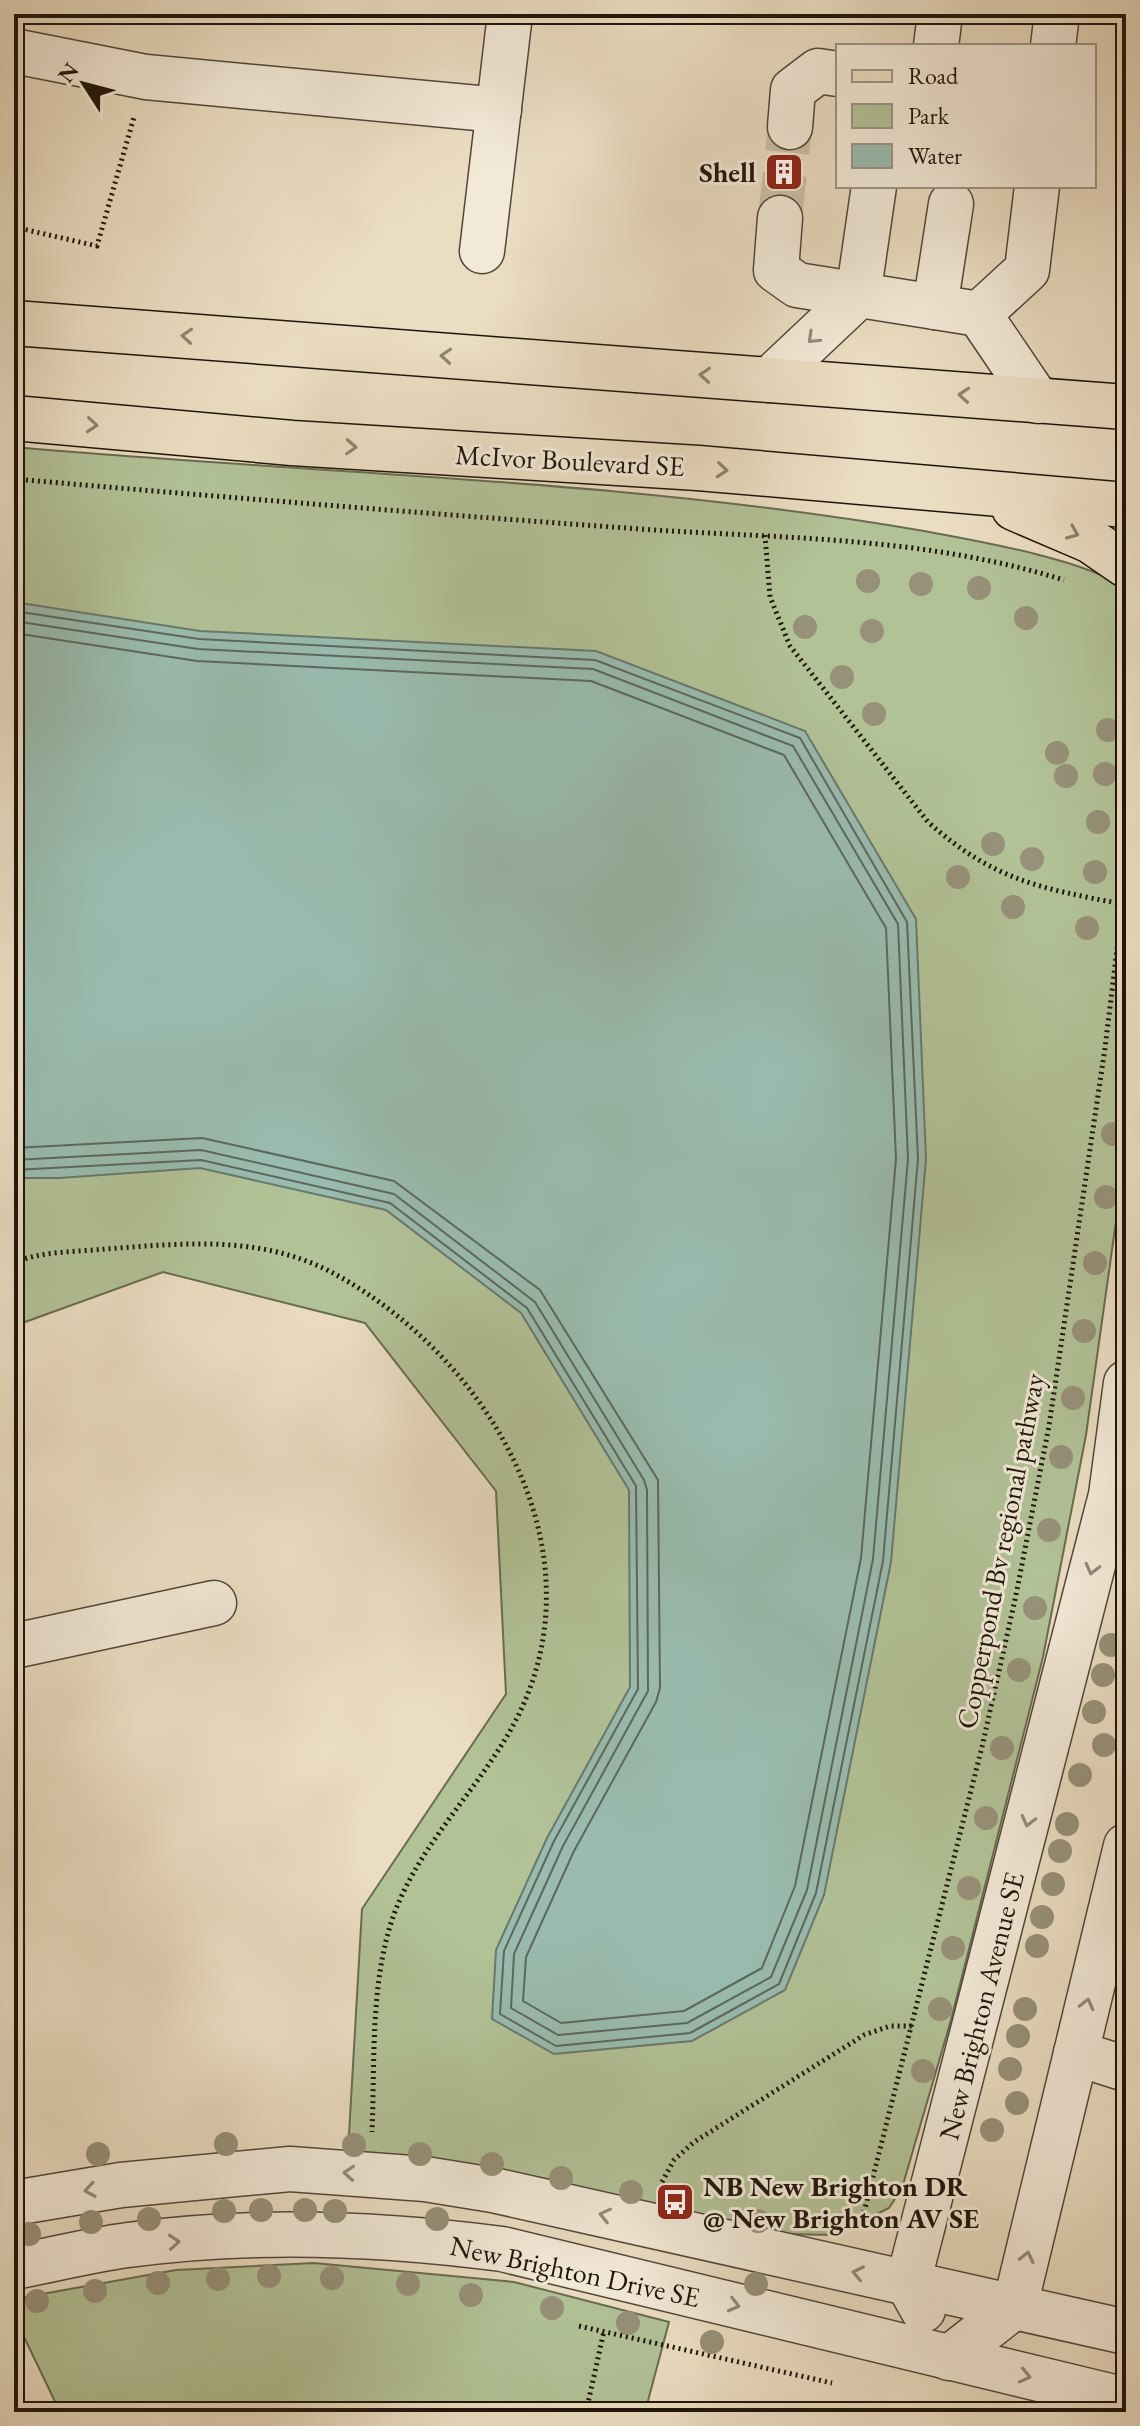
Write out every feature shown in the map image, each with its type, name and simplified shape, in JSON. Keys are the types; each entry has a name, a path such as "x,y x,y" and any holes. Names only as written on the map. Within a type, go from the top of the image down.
{"main road":[{"path":"14,323 1126,407"},
{"name":"McIvor Boulevard SE","path":"14,418 292,443 698,468 1126,505"},
{"path":"975,491 1091,541 1126,565"}],"street":[{"path":"482,251 510,14"},
{"path":"936,44 940,14"},
{"path":"1053,44 1057,14"},
{"path":"14,51 146,77 499,110"},
{"path":"790,127 793,90 818,71 836,74"},
{"path":"769,380 858,296 874,188"},
{"path":"979,314 1027,270 1037,188"},
{"path":"935,307 951,204"},
{"path":"780,218 776,270 797,285 979,314 1038,401"},
{"name":"New Brighton Avenue SE","path":"908,2283 1111,1495 1126,1383"},
{"path":"14,1646 214,1603"},
{"path":"908,2283 949,2358 1015,2306 1126,1846"},
{"path":"1076,2053 1126,2069"},
{"path":"14,2203 121,2185 290,2169 425,2179 493,2190 1126,2332"},
{"name":"New Brighton Drive SE","path":"14,2267 129,2245 284,2234 421,2239 502,2249 1126,2400"}],"path":[{"path":"14,227 97,246 146,77"},
{"path":"14,479 924,547 1000,562 1066,581"},
{"path":"765,535 770,597 790,646 928,822 964,853 997,873 1057,891 1122,904"},
{"name":"Copperpond Bv regional pathway","path":"861,2224 982,1747 1049,1426 1105,1048 1126,876"},
{"path":"14,1263 78,1251 216,1242 249,1245 314,1263 389,1308 432,1347 486,1411 524,1478 546,1565 548,1595 543,1646 533,1680 510,1731 414,1871 393,1917 378,1992 372,2134"},
{"path":"662,2182 674,2160 694,2142 851,2043 890,2026 913,2026"},
{"path":"579,2326 832,2383"},
{"path":"586,2412 604,2331"}],"green space":[{"path":"14,447 584,489 811,514 924,531 1030,552 1086,569 1126,589 1126,1140 1086,1435 1043,1657 951,2020 902,2188 889,2208 835,2235 783,2234 540,2178 348,2152 362,1909 506,1694 496,1491 365,1323 163,1272 14,1326"},
{"path":"314,2263 514,2282 669,2322 645,2412 60,2412 14,2316 14,2299 176,2270"}],"water":[{"path":"14,602 200,631 596,651 805,731 916,919 926,1159 891,1562 824,1895 785,1990 692,2041 554,2054 492,2019 496,1950 547,1838 630,1687 629,1490 521,1313 386,1210 200,1168 59,1178 14,1178"}],"tunnel":[{"path":"780,218 790,127"}],"place":[{"name":"Shell","path":"784,172"},
{"name":"NB New Brighton DR @ New Brighton AV SE","path":"675,2202"}]}
